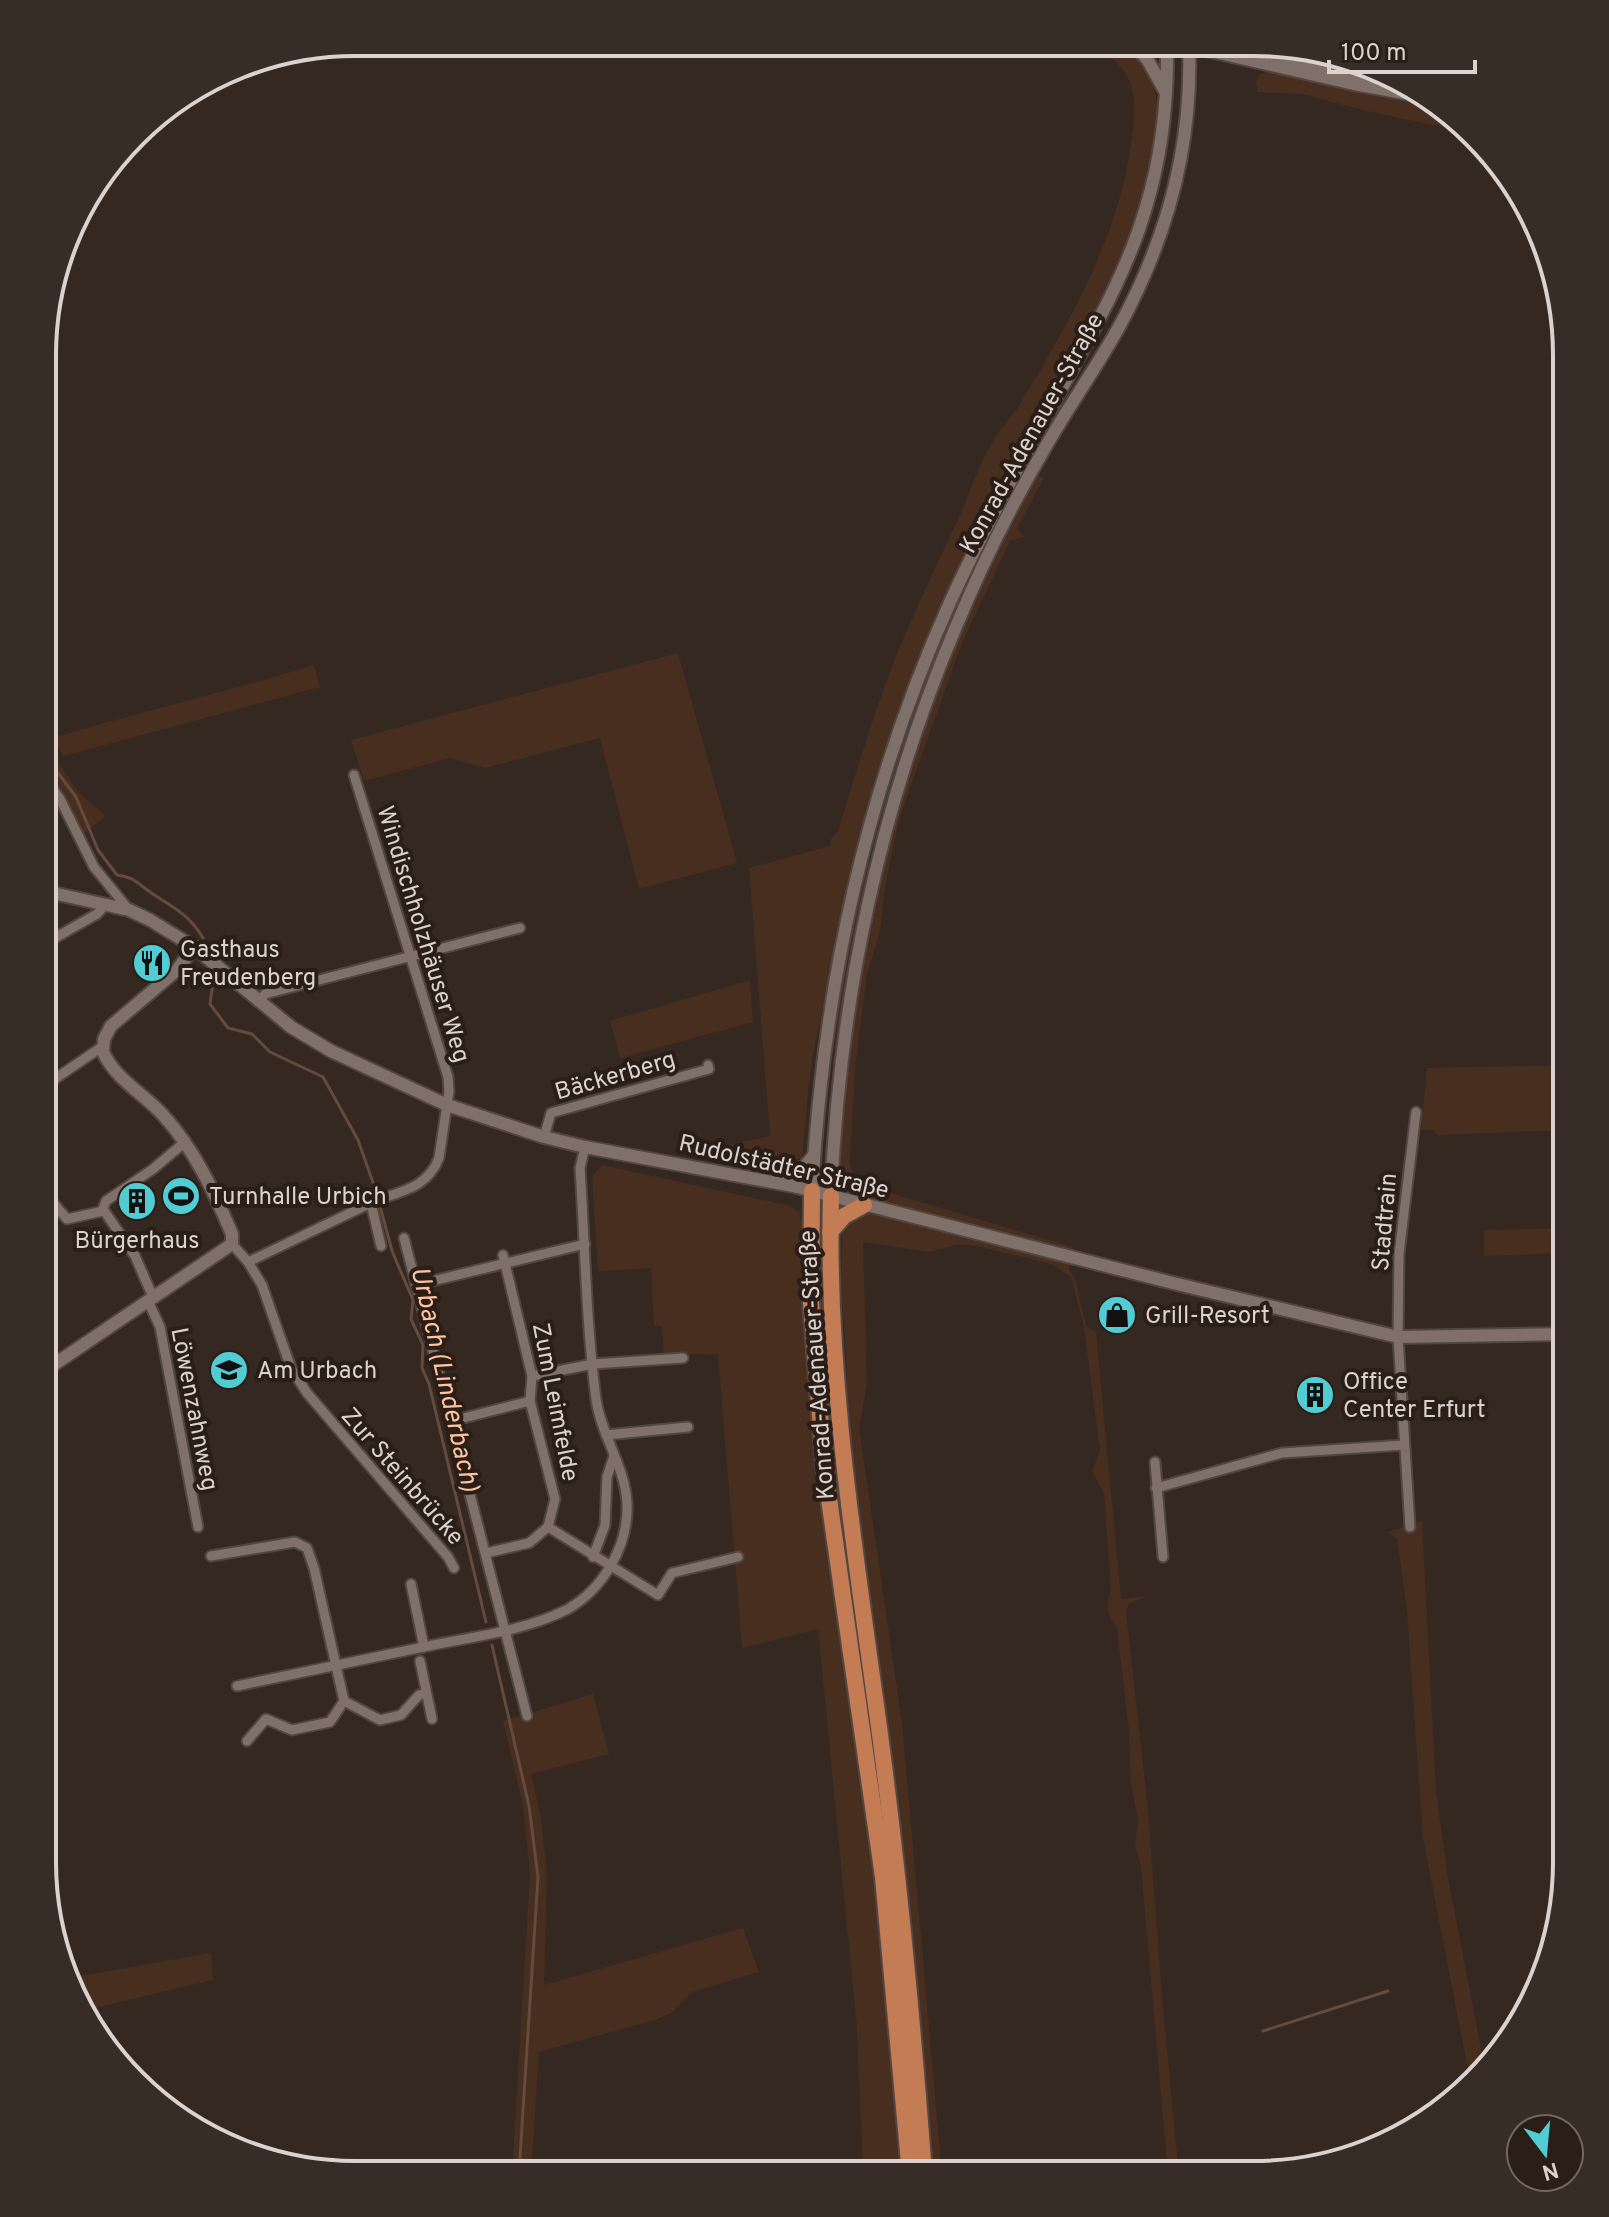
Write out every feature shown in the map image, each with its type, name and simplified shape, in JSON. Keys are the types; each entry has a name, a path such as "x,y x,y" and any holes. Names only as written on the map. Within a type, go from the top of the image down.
{"highway":[{"name":"Konrad-Adenauer-Straße","path":"812,1191 811,1303 822,1450 883,1877 909,2161"},
{"name":"Konrad-Adenauer-Straße","path":"831,1196 833,1340 843,1457 897,1874 923,2161"},
{"path":"830,1232 844,1216 864,1205"}],"main road":[{"path":"1144,56 1167,96"},
{"name":"Konrad-Adenauer-Straße","path":"812,1191 822,1073 842,945 883,779 918,679 950,602 991,516 1094,329 1127,261 1154,178 1167,96 1167,56"},
{"name":"Konrad-Adenauer-Straße","path":"831,1196 837,1103 858,946 908,755 955,629 1008,515 1117,329 1157,245 1181,161 1190,80 1187,56"},
{"path":"1190,80 1204,60 1222,56"},
{"path":"1230,56 1393,91"},
{"path":"1295,59 1372,81"},
{"name":"Rudolstädter Straße","path":"56,894 129,910 194,947 258,1002 331,1051 447,1105 544,1137 778,1183 1398,1337 1553,1334"},
{"path":"56,1363 232,1244 232,1234 200,1164 153,1104 116,1072 107,1061 103,1046 111,1026 177,970 194,947"},
{"path":"778,1183 799,1173 814,1155"}],"street":[{"name":"Windischholzhäuser Weg","path":"248,1262 376,1201 416,1186 434,1169 439,1158 449,1091 448,1077 354,775"},
{"path":"56,794 94,867 129,910"},
{"path":"56,937 97,914 106,904"},
{"path":"258,1002 265,994 520,928"},
{"path":"56,1078 103,1046"},
{"name":"Bäckerberg","path":"544,1137 551,1113 709,1069 708,1065"},
{"name":"Stadtrain","path":"1410,1527 1398,1337 1399,1254 1416,1112"},
{"path":"56,1206 67,1219 103,1211 106,1201 153,1169 185,1142"},
{"path":"237,1686 545,1619 569,1608 589,1593 611,1567 622,1538 627,1504 623,1479 596,1398 580,1168 585,1147"},
{"path":"376,1201 381,1246"},
{"name":"Löwenzahnweg","path":"103,1211 135,1256 160,1327 198,1527"},
{"path":"404,1238 527,1716"},
{"name":"Zur Steinbrücke","path":"232,1244 248,1262 268,1302 291,1368 307,1393 448,1557 454,1568"},
{"path":"416,1285 504,1259 585,1244"},
{"name":"Zum Leimfelde","path":"504,1259 532,1376 530,1401 555,1499 548,1527"},
{"path":"532,1376 593,1364 683,1358"},
{"path":"452,1421 530,1401"},
{"path":"606,1435 688,1427"},
{"path":"1156,1488 1282,1453 1404,1445"},
{"path":"593,1557 605,1525 607,1477 614,1456"},
{"path":"1155,1462 1163,1557"},
{"path":"486,1553 529,1543 548,1527 658,1595 672,1573 738,1557"},
{"path":"211,1556 295,1542 307,1548 344,1701 330,1722 292,1730 266,1719 247,1741"},
{"path":"411,1584 424,1647"},
{"path":"420,1661 432,1719"},
{"path":"344,1701 380,1720 401,1715 419,1695 426,1693"}],"shaded area":[{"path":"1108,56 1135,56 1150,77 1156,95 1157,133 1144,194 1113,280 982,523 928,643 897,725 869,808 845,898 813,1056 802,1158 789,1160 779,1170 709,1159 712,1148 770,1136 749,868 830,846 831,839 838,831 893,664 981,464 992,442 1020,404 1073,311 1115,213 1125,179 1134,111 1128,78"},
{"path":"1273,70 1412,101 1449,128 1302,94 1258,92 1256,82 1260,74"},
{"path":"1038,475 1044,478 1017,528 1025,537 1010,541 962,643 899,819 885,887 880,932 867,974 855,1069 850,1162 852,1173 860,1184 1073,1247 1069,1269 1075,1279 1086,1326 1096,1332 1121,1599 1147,1596 1129,1604 1126,1611 1148,1810 1178,2161 1167,2161 1141,1867 1135,1844 1138,1821 1131,1783 1129,1732 1117,1629 1108,1610 1111,1590 1104,1493 1092,1471 1100,1451 1084,1327 1071,1277 1051,1264 976,1246 959,1244 929,1252 863,1242 867,1385 859,1427 902,1723 941,2161 929,2161 845,1405 838,1172 849,1050 860,974 875,900 916,754 942,682 1003,543"},
{"path":"678,653 737,863 639,889 600,738 485,768 450,758 364,781 351,740"},
{"path":"314,665 320,687 64,756 56,743 56,737"},
{"path":"56,758 78,792 106,816 81,836 67,798 56,783"},
{"path":"863,875 867,876 842,1020 827,1166 824,1165 840,990"},
{"path":"750,980 753,1022 620,1058 610,1021"},
{"path":"1553,1065 1553,1131 1437,1135 1434,1130 1421,1130 1427,1068"},
{"path":"602,1165 791,1206 799,1213 802,1224 806,1225 876,1866 903,2161 862,2161 857,2029 818,1629 742,1648 718,1354 664,1355 662,1326 654,1326 651,1268 598,1271 592,1176"},
{"path":"817,1225 820,1226 824,1363 872,1727 869,1728 843,1555 821,1373"},
{"path":"1553,1228 1553,1254 1484,1256 1484,1230"},
{"path":"1422,1521 1436,1791 1448,1878 1482,2055 1468,2070 1423,1838 1407,1611 1397,1538 1387,1532"},
{"path":"593,1694 609,1754 531,1774 541,1818 547,1878 544,1985 743,1928 759,1972 692,1992 673,2012 655,2020 539,2052 532,2161 513,2161 530,1874 523,1806 503,1721"},
{"path":"211,1953 213,1980 94,2008 79,1976"}],"waterway":[{"name":"Urbach (Linderbach)","path":"56,770 76,797 98,850 117,875 135,881 180,912 203,938"},
{"name":"Urbach (Linderbach)","path":"213,981 210,1004 228,1028 252,1034 270,1052 323,1077 358,1140 392,1251 413,1300 411,1319 423,1345 422,1368 429,1384 486,1622"},
{"name":"Urbach (Linderbach)","path":"492,1645 529,1806 538,1877 520,2161"},
{"path":"1263,2031 1388,1991"}],"place":[{"name":"Gasthaus Freudenberg","path":"152,963"},
{"name":"Turnhalle Urbich","path":"181,1196"},
{"name":"Bürgerhaus","path":"137,1201"},
{"name":"Grill-Resort","path":"1117,1315"},
{"name":"Am Urbach","path":"229,1370"},
{"name":"Office Center Erfurt","path":"1315,1395"}]}
